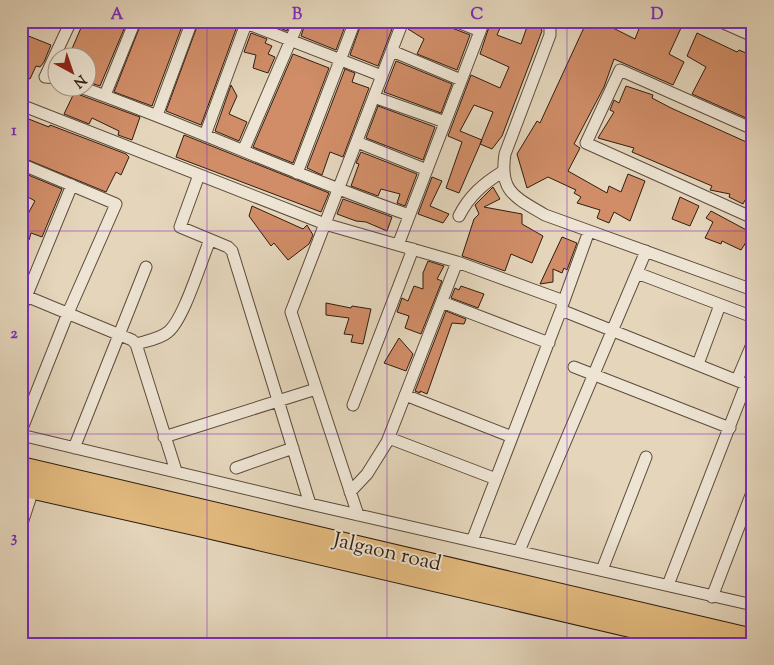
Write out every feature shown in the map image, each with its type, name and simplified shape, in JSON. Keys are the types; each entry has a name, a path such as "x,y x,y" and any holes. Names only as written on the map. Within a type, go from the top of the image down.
{"highway":[{"name":"Jalgaon road","path":"21,467 753,639"},
{"name":"Jalgaon road","path":"27,488 200,526 703,644"}],"street":[{"path":"58,48 71,21"},
{"path":"105,95 135,21"},
{"path":"157,115 192,21"},
{"path":"244,149 299,21"},
{"path":"297,173 355,21"},
{"path":"358,515 291,312 403,21"},
{"path":"398,245 482,26 455,21"},
{"path":"550,21 550,35 505,154 502,172 505,186 514,196 545,215 753,290"},
{"path":"719,21 753,36"},
{"path":"205,135 245,22 382,76"},
{"path":"392,51 461,80"},
{"path":"753,129 620,70 586,143 753,218"},
{"path":"98,93 244,149 338,190 409,215"},
{"path":"374,97 445,122"},
{"path":"21,105 325,224 456,262 562,306 612,330 745,384"},
{"path":"357,142 427,170"},
{"path":"21,164 116,204 68,313 21,431"},
{"path":"459,216 466,202 476,191 502,172"},
{"path":"199,175 180,225 182,229 228,247 232,251 310,504"},
{"path":"21,309 24,295 72,185"},
{"path":"472,540 549,343 589,231"},
{"path":"24,295 136,344 161,337 168,333 177,322 210,240"},
{"path":"353,405 413,249"},
{"path":"518,551 646,251"},
{"path":"350,492 368,474 389,438 456,262"},
{"path":"74,448 146,267"},
{"path":"636,274 753,317"},
{"path":"442,302 549,343"},
{"path":"698,364 720,305"},
{"path":"668,585 730,428 745,384 753,342"},
{"path":"136,344 176,471"},
{"path":"574,367 730,428"},
{"path":"164,437 316,389"},
{"path":"405,395 512,437"},
{"path":"21,436 753,605"},
{"path":"389,438 496,479"},
{"path":"236,468 293,448"},
{"path":"602,570 646,458"},
{"path":"21,526 27,488"},
{"path":"712,597 753,490"}],"building":[{"path":"84,21 106,21 124,29 100,86 98,85 98,48 72,48"},
{"path":"142,21 184,21 152,106 114,92"},
{"path":"199,21 219,21 236,29 201,125 166,111"},
{"path":"262,21 291,21 287,31"},
{"path":"306,21 347,21 336,50 301,36"},
{"path":"362,21 395,21 378,66 350,55"},
{"path":"410,21 448,21 452,28 470,35 457,70 417,54 424,39 408,29"},
{"path":"491,21 503,21 497,35 521,44 529,21 538,21 542,31 502,136 492,149 480,144 459,193 446,188 462,142 448,136 471,75 500,88 509,67 480,54","holes":["474,105 493,112 482,140 460,131"]},
{"path":"587,21 599,21 635,39 642,21 666,21 681,28 669,54 684,62 673,85 614,59 604,87 574,144 580,148 568,171 607,193 609,186 621,192 628,174 645,181 630,221 614,212 609,223 597,218 600,210 577,203 581,197 574,193 576,190 548,177 527,188 517,154 537,121 540,123"},
{"path":"21,33 51,45 48,48 44,62 40,67 36,66 30,79 21,75"},
{"path":"251,33 267,39 265,43 272,46 268,54 275,57 268,73 253,68 256,55 244,52"},
{"path":"697,33 737,52 739,50 753,56 753,121 692,94 706,67 687,56"},
{"path":"293,54 329,68 293,163 253,147"},
{"path":"396,61 452,84 441,113 384,92"},
{"path":"345,69 355,73 352,82 369,88 343,157 330,152 322,175 307,168"},
{"path":"231,85 237,96 229,114 247,122 239,141 215,131"},
{"path":"626,86 653,95 652,98 671,108 753,145 753,204 745,200 743,204 729,197 730,194 710,190 712,186 632,152 634,148 598,138 614,112 610,110 614,100 619,103"},
{"path":"72,98 88,98 140,117 132,140 118,135 119,131 92,118 89,124 64,114"},
{"path":"378,106 435,127 423,160 366,138"},
{"path":"21,116 126,154 129,157 121,175 116,172 106,192 21,157"},
{"path":"184,135 329,193 321,212 176,157"},
{"path":"361,152 417,174 405,206 397,203 400,194 381,189 378,196 351,186 359,164 356,163"},
{"path":"21,172 62,189 42,237 31,233 29,240 21,237 21,220 24,221 35,201 21,193"},
{"path":"432,177 442,181 430,206 449,214 443,223 418,214"},
{"path":"493,187 500,199 484,207 522,214 522,224 543,236 532,263 511,254 505,271 462,256 474,219 479,214 475,205"},
{"path":"680,197 699,206 690,226 672,219"},
{"path":"343,199 392,217 387,231 366,222 356,221 337,214"},
{"path":"252,206 303,229 307,225 313,235 309,244 288,260 274,243 271,246 249,216"},
{"path":"711,211 752,233 741,250 722,241 721,244 705,238 713,222 706,218"},
{"path":"562,237 577,243 567,270 564,268 562,273 553,269 553,282 540,284"},
{"path":"428,261 444,266 437,279 442,281 421,334 405,328 409,316 397,312 402,298 408,301 414,286 423,289 423,273"},
{"path":"461,286 484,294 478,308 451,298 455,288 459,290"},
{"path":"326,303 351,308 352,306 371,309 363,344 351,342 353,335 344,334 349,318 326,315"},
{"path":"446,311 466,319 464,324 452,323 427,394 420,391 420,393 415,391"},
{"path":"399,338 413,354 406,371 384,363"}]}
